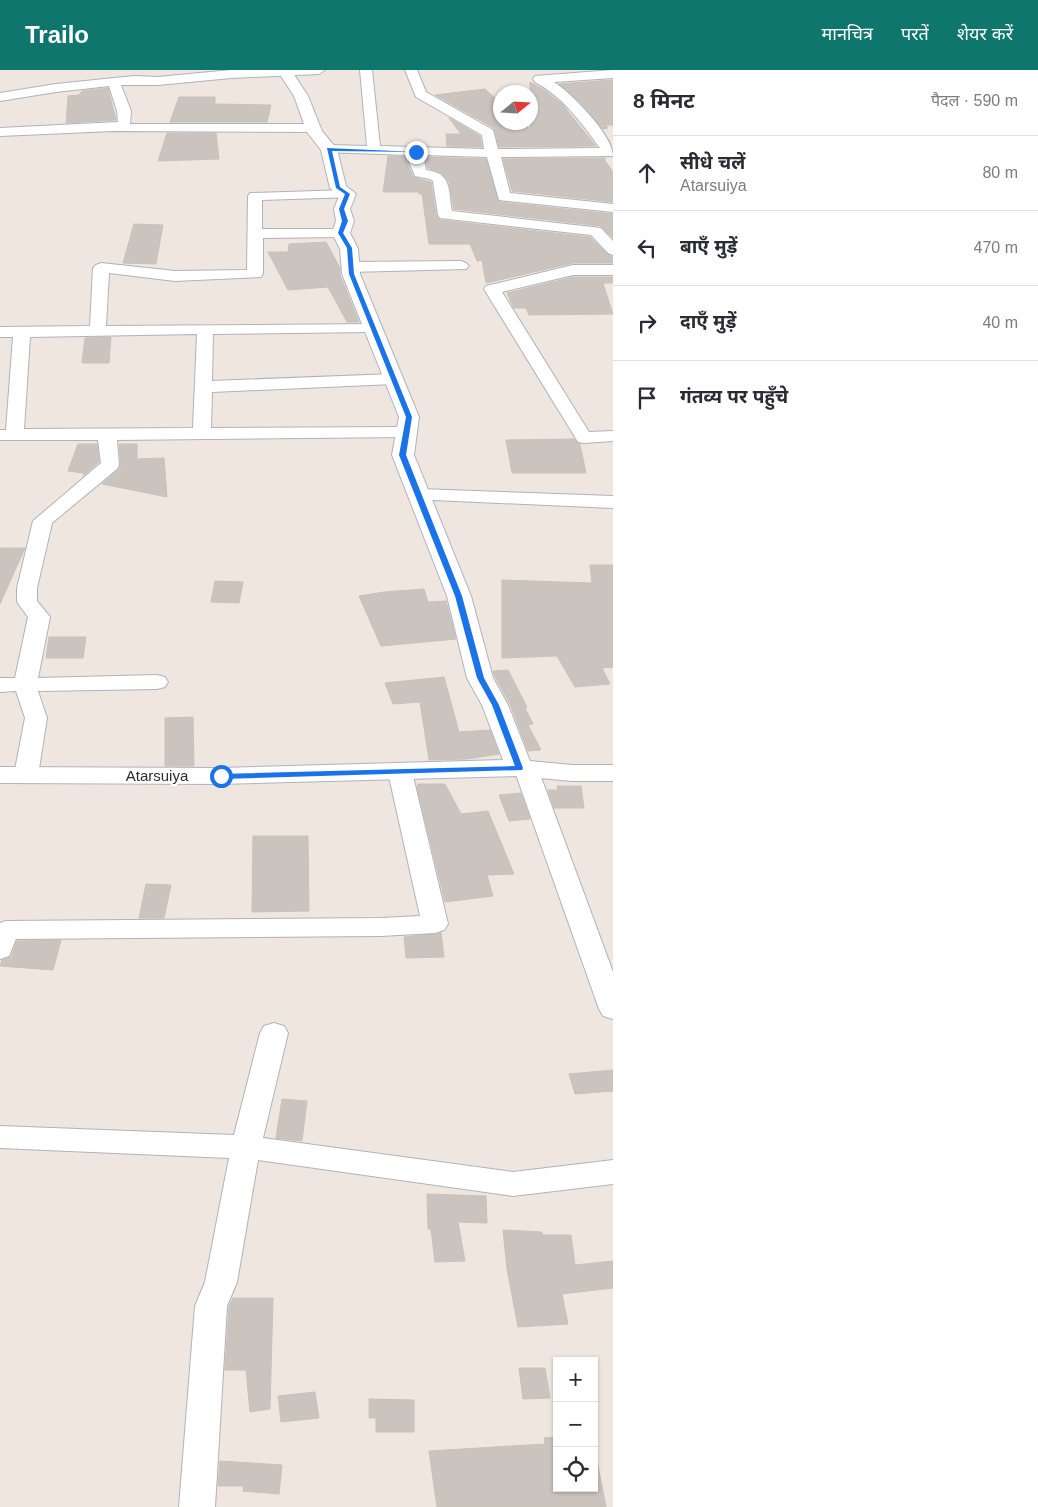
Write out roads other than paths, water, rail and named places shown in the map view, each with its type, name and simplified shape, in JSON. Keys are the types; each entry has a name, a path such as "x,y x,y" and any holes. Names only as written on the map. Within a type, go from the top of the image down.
{"street":[{"path":"180,70 196,77"},
{"path":"0,97 56,88 114,82 319,70"},
{"path":"366,70 374,151"},
{"path":"410,70 421,94 488,133 495,153 494,158 504,197 613,208"},
{"path":"285,71 301,96 313,128 329,149 338,188 348,194"},
{"path":"611,152 586,118 554,86 539,79 613,74"},
{"path":"114,82 124,110 125,122 122,127 116,128"},
{"path":"0,132 116,128 313,128"},
{"path":"329,149 495,153 611,152"},
{"path":"416,152 416,162 420,167 420,172 440,180 445,215 596,231 613,250"},
{"path":"348,194 342,209 345,221 341,233 349,248 350,267 372,327 409,417 403,455 459,596 480,678 495,705 523,769 613,1009"},
{"path":"98,331 101,268 175,276 255,274 255,196 348,194"},
{"path":"255,234 341,233"},
{"path":"350,267 461,266"},
{"path":"613,270 573,270 492,289 584,438 613,436"},
{"path":"0,332 372,327"},
{"path":"202,433 205,330"},
{"path":"22,332 8,435 407,432"},
{"path":"204,387 394,379"},
{"path":"13,775 36,718 25,685 39,618 27,602 27,588 43,521 110,465 107,434"},
{"path":"419,495 613,502"},
{"path":"0,685 157,682"},
{"name":"Atarsuiya","path":"13,775 221,776 523,769 572,773 613,773"},
{"path":"0,950 6,930 381,927 435,924 400,772"},
{"path":"197,1507 211,1306 221,1282 246,1147 274,1033"},
{"path":"0,1137 246,1147 513,1184 613,1172"}]}
